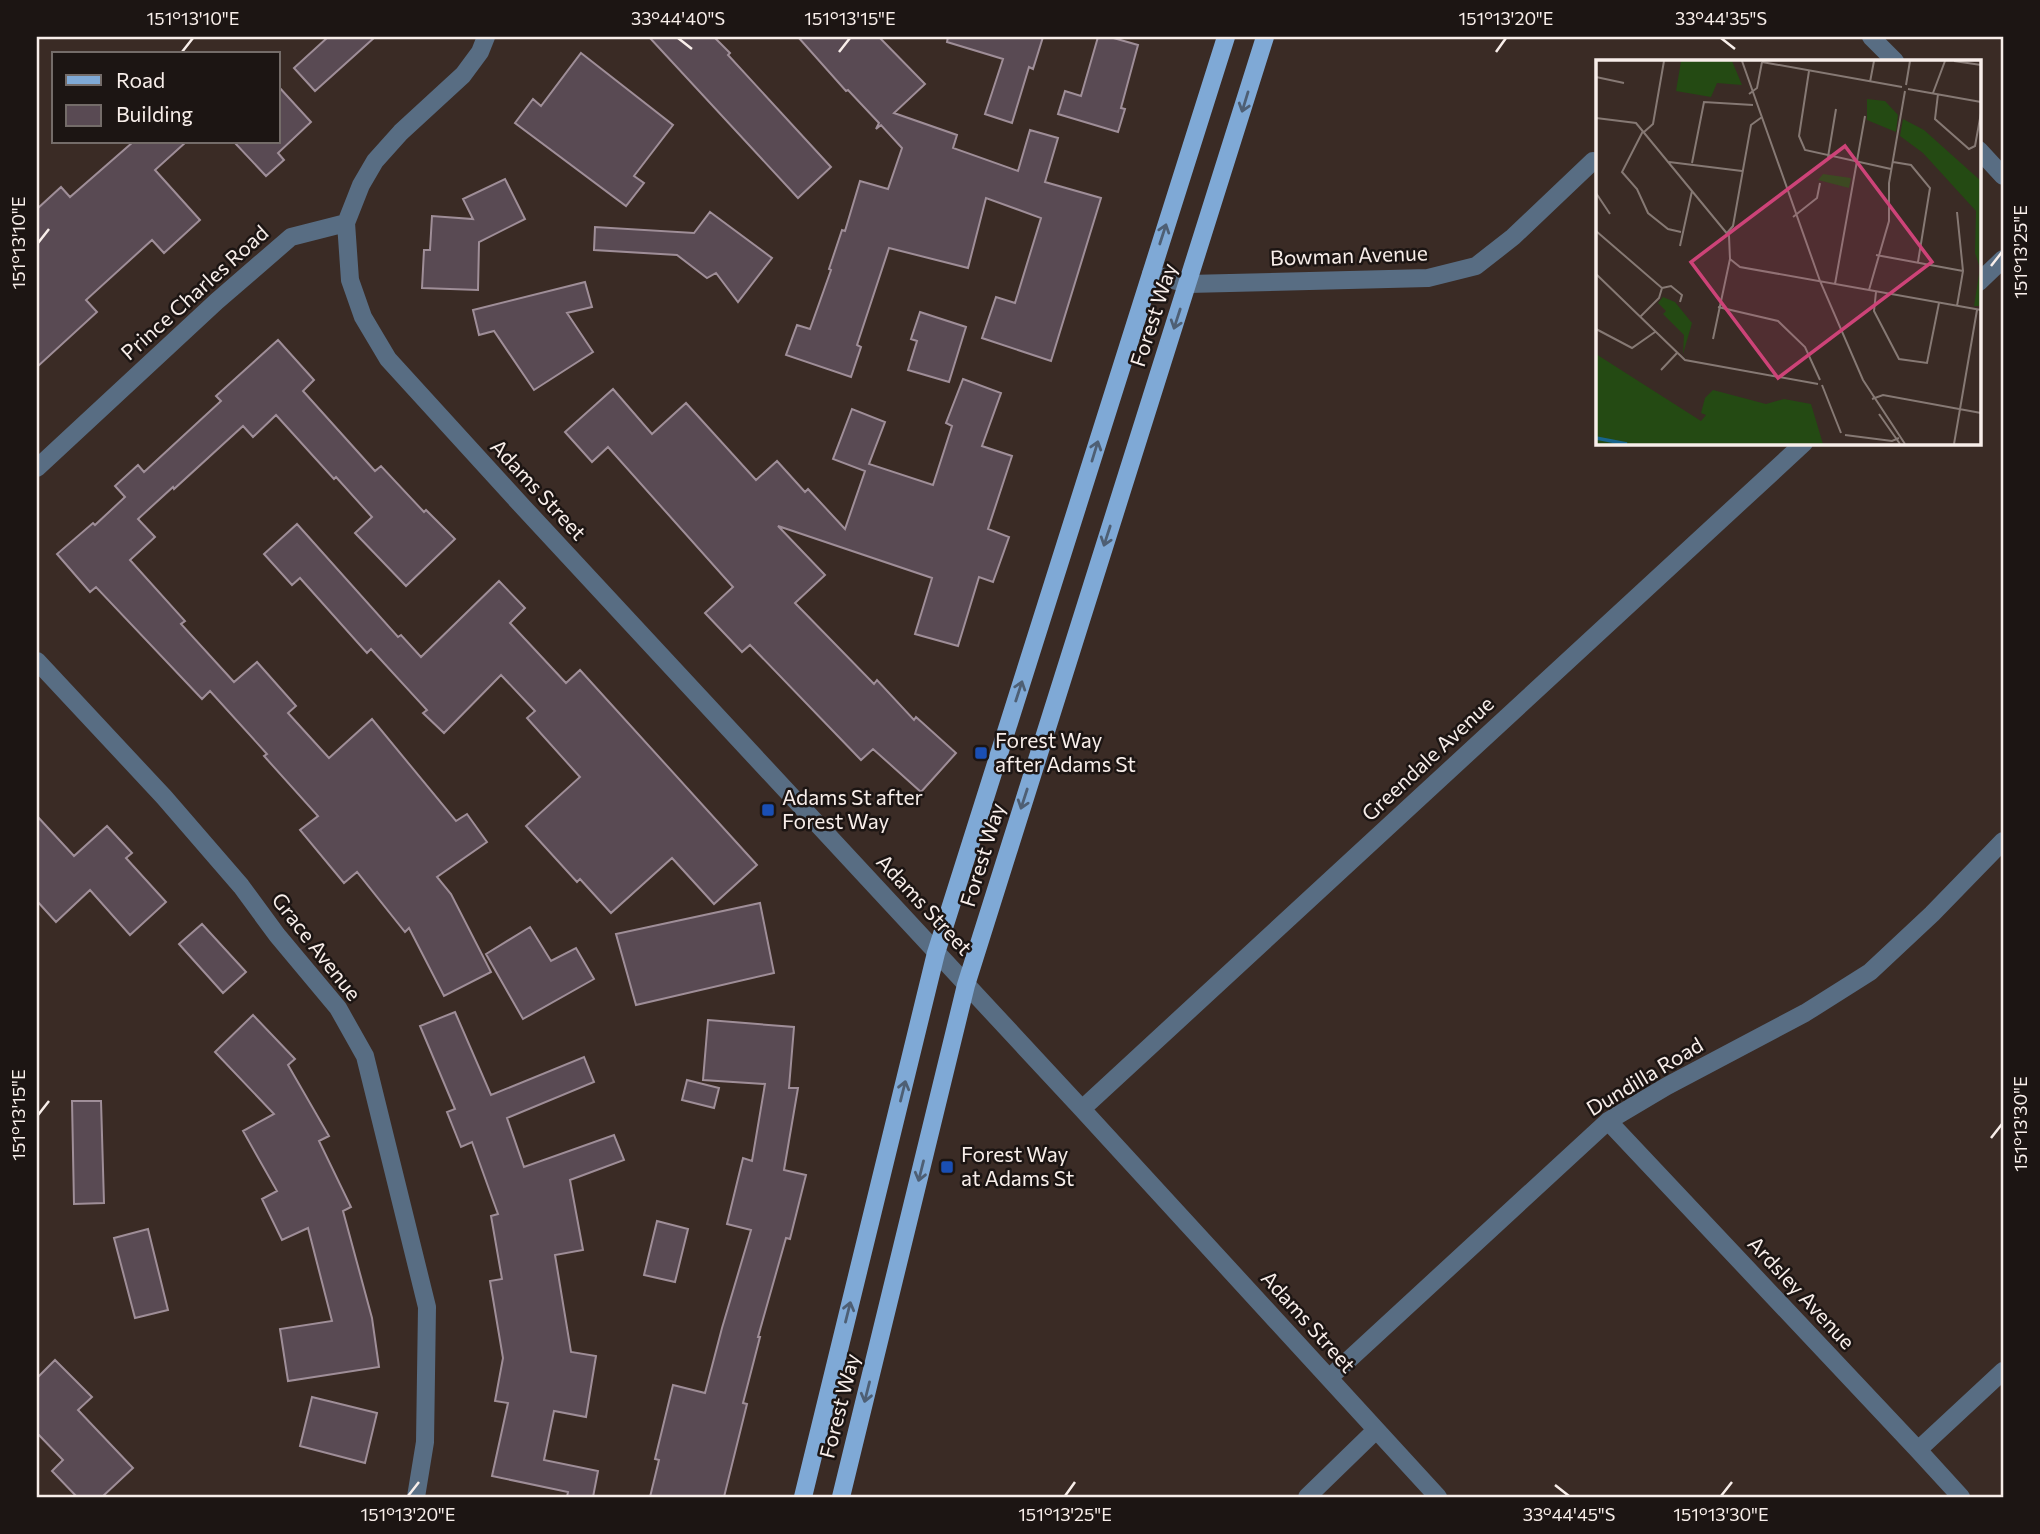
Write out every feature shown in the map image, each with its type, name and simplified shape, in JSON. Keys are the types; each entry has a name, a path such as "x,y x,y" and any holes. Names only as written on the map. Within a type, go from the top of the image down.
{"main road":[{"name":"Forest Way","path":"803,1497 936,953 1226,37"},
{"name":"Forest Way","path":"841,1497 967,985 1265,37"}],"street":[{"path":"346,223 361,185 375,161 401,132 463,75 480,52 486,37"},
{"path":"1871,37 1894,60"},
{"path":"1980,151 2003,176"},
{"name":"Bowman Avenue","path":"1151,274 1188,284 1428,278 1476,266 1513,237 1593,161"},
{"name":"Prince Charles Road","path":"37,468 217,301 291,237 346,223"},
{"name":"Adams Street","path":"346,223 350,280 363,317 388,359 1438,1497"},
{"path":"1980,281 2003,259"},
{"name":"Greendale Avenue","path":"1082,1109 1803,444"},
{"name":"Grace Avenue","path":"37,661 164,797 241,886 277,935 338,1008 365,1056 427,1307 425,1442 416,1497"},
{"name":"Dundilla Road","path":"1329,1378 1608,1121 1805,1013 1870,972 1932,914 2003,841"},
{"name":"Ardsley Avenue","path":"1608,1121 1961,1497"},
{"path":"1918,1450 2003,1371"},
{"path":"1307,1497 1376,1430"}],"building":[{"path":"328,37 375,37 315,91 294,68"},
{"path":"649,37 714,37 831,167 798,198"},
{"path":"798,37 879,37 925,84 894,113 957,135 953,148 1018,171 1030,130 1058,138 1045,182 1101,198 1051,361 982,338 996,297 1015,303 1041,218 986,198 968,268 889,248 857,345 861,347 851,377 786,355 797,325 810,329 860,181 888,189 902,148 881,125 876,129 879,123"},
{"path":"948,37 1043,37 1033,69 1029,67 1012,123 985,114 1003,59 947,42"},
{"path":"1098,37 1110,37 1138,45 1121,108 1125,109 1118,132 1058,114 1065,91 1081,96"},
{"path":"581,53 673,125 634,176 644,183 626,206 515,123 533,99 541,106"},
{"path":"280,88 311,122 278,153 284,160 266,176 236,144 280,144"},
{"path":"131,144 184,144 155,170 200,220 164,253 152,240 86,300 97,312 37,367 37,209 61,187 70,197"},
{"path":"505,179 525,219 479,242 478,290 422,288 424,250 430,250 432,216 473,219 463,199"},
{"path":"710,212 772,258 738,302 716,273 707,278 677,255 594,250 595,227 694,233"},
{"path":"585,282 592,307 567,313 593,352 534,390 494,331 479,335 473,310"},
{"path":"920,312 966,327 949,382 908,370 917,341 911,339"},
{"path":"278,340 314,380 303,391 375,471 381,466 424,512 426,510 455,539 406,586 355,533 372,517 276,415 253,437 243,426 138,519 155,537 130,560 185,621 181,624 234,682 257,662 296,706 288,713 329,758 372,719 456,821 467,814 487,842 437,877 451,894 491,972 444,996 409,928 405,932 357,872 344,883 300,830 318,816 264,756 267,754 210,691 202,699 96,587 90,592 57,554 93,523 95,525 125,497 115,486 138,465 144,472 221,401 216,396"},
{"path":"963,379 1001,393 982,446 1012,456 988,529 1009,537 993,582 979,577 958,646 915,634 932,578 778,526 825,575 795,603 874,684 877,680 914,720 916,717 956,753 921,792 873,749 861,760 750,645 742,652 705,613 733,587 608,447 592,462 565,432 613,389 652,434 686,403 756,480 777,461 805,492 808,489 845,529 865,471 833,459 852,409 885,422 869,464 933,485 952,426 946,423"},
{"path":"297,524 398,637 401,635 421,657 499,581 525,608 510,623 566,683 580,670 757,865 714,904 672,858 611,913 580,879 577,882 526,826 580,777 527,718 535,711 501,675 444,733 423,713 427,710 371,649 367,653 300,578 292,585 264,554"},
{"path":"37,816 74,856 107,826 132,853 126,858 166,902 130,935 90,890 56,922 37,901"},
{"path":"760,903 774,973 636,1005 616,934"},
{"path":"202,924 246,972 223,993 179,944"},
{"path":"530,927 551,961 576,948 594,979 523,1019 486,954"},
{"path":"455,1012 491,1095 584,1057 594,1082 507,1118 524,1167 614,1135 624,1160 570,1180 583,1250 555,1255 571,1352 596,1356 586,1417 554,1411 544,1460 598,1471 593,1497 567,1497 568,1492 492,1476 508,1403 495,1401 503,1358 490,1281 502,1279 491,1216 498,1214 472,1142 461,1147 447,1112 455,1109 420,1026"},
{"path":"253,1015 295,1059 288,1065 329,1136 319,1141 351,1207 343,1211 372,1318 379,1367 288,1381 280,1329 332,1321 308,1228 282,1240 262,1199 277,1191 243,1131 274,1114 215,1052"},
{"path":"708,1020 794,1027 789,1088 798,1088 784,1170 806,1175 790,1239 786,1238 758,1337 743,1403 747,1404 724,1497 650,1497 659,1460 655,1459 673,1385 705,1393 751,1230 727,1224 743,1158 752,1161 765,1084 703,1080"},
{"path":"687,1080 719,1088 714,1108 682,1100"},
{"path":"72,1101 101,1101 104,1203 74,1204"},
{"path":"657,1221 688,1229 675,1282 644,1275"},
{"path":"148,1229 168,1310 135,1318 114,1238"},
{"path":"55,1360 92,1397 78,1410 133,1468 102,1497 77,1497 52,1471 63,1460 37,1433 37,1378"},
{"path":"312,1397 377,1413 365,1463 300,1446"}],"place":[{"name":"Forest Way after Adams St","path":"981,753"},
{"name":"Adams St after Forest Way","path":"768,810"},
{"name":"Forest Way at Adams St","path":"947,1167"}]}
